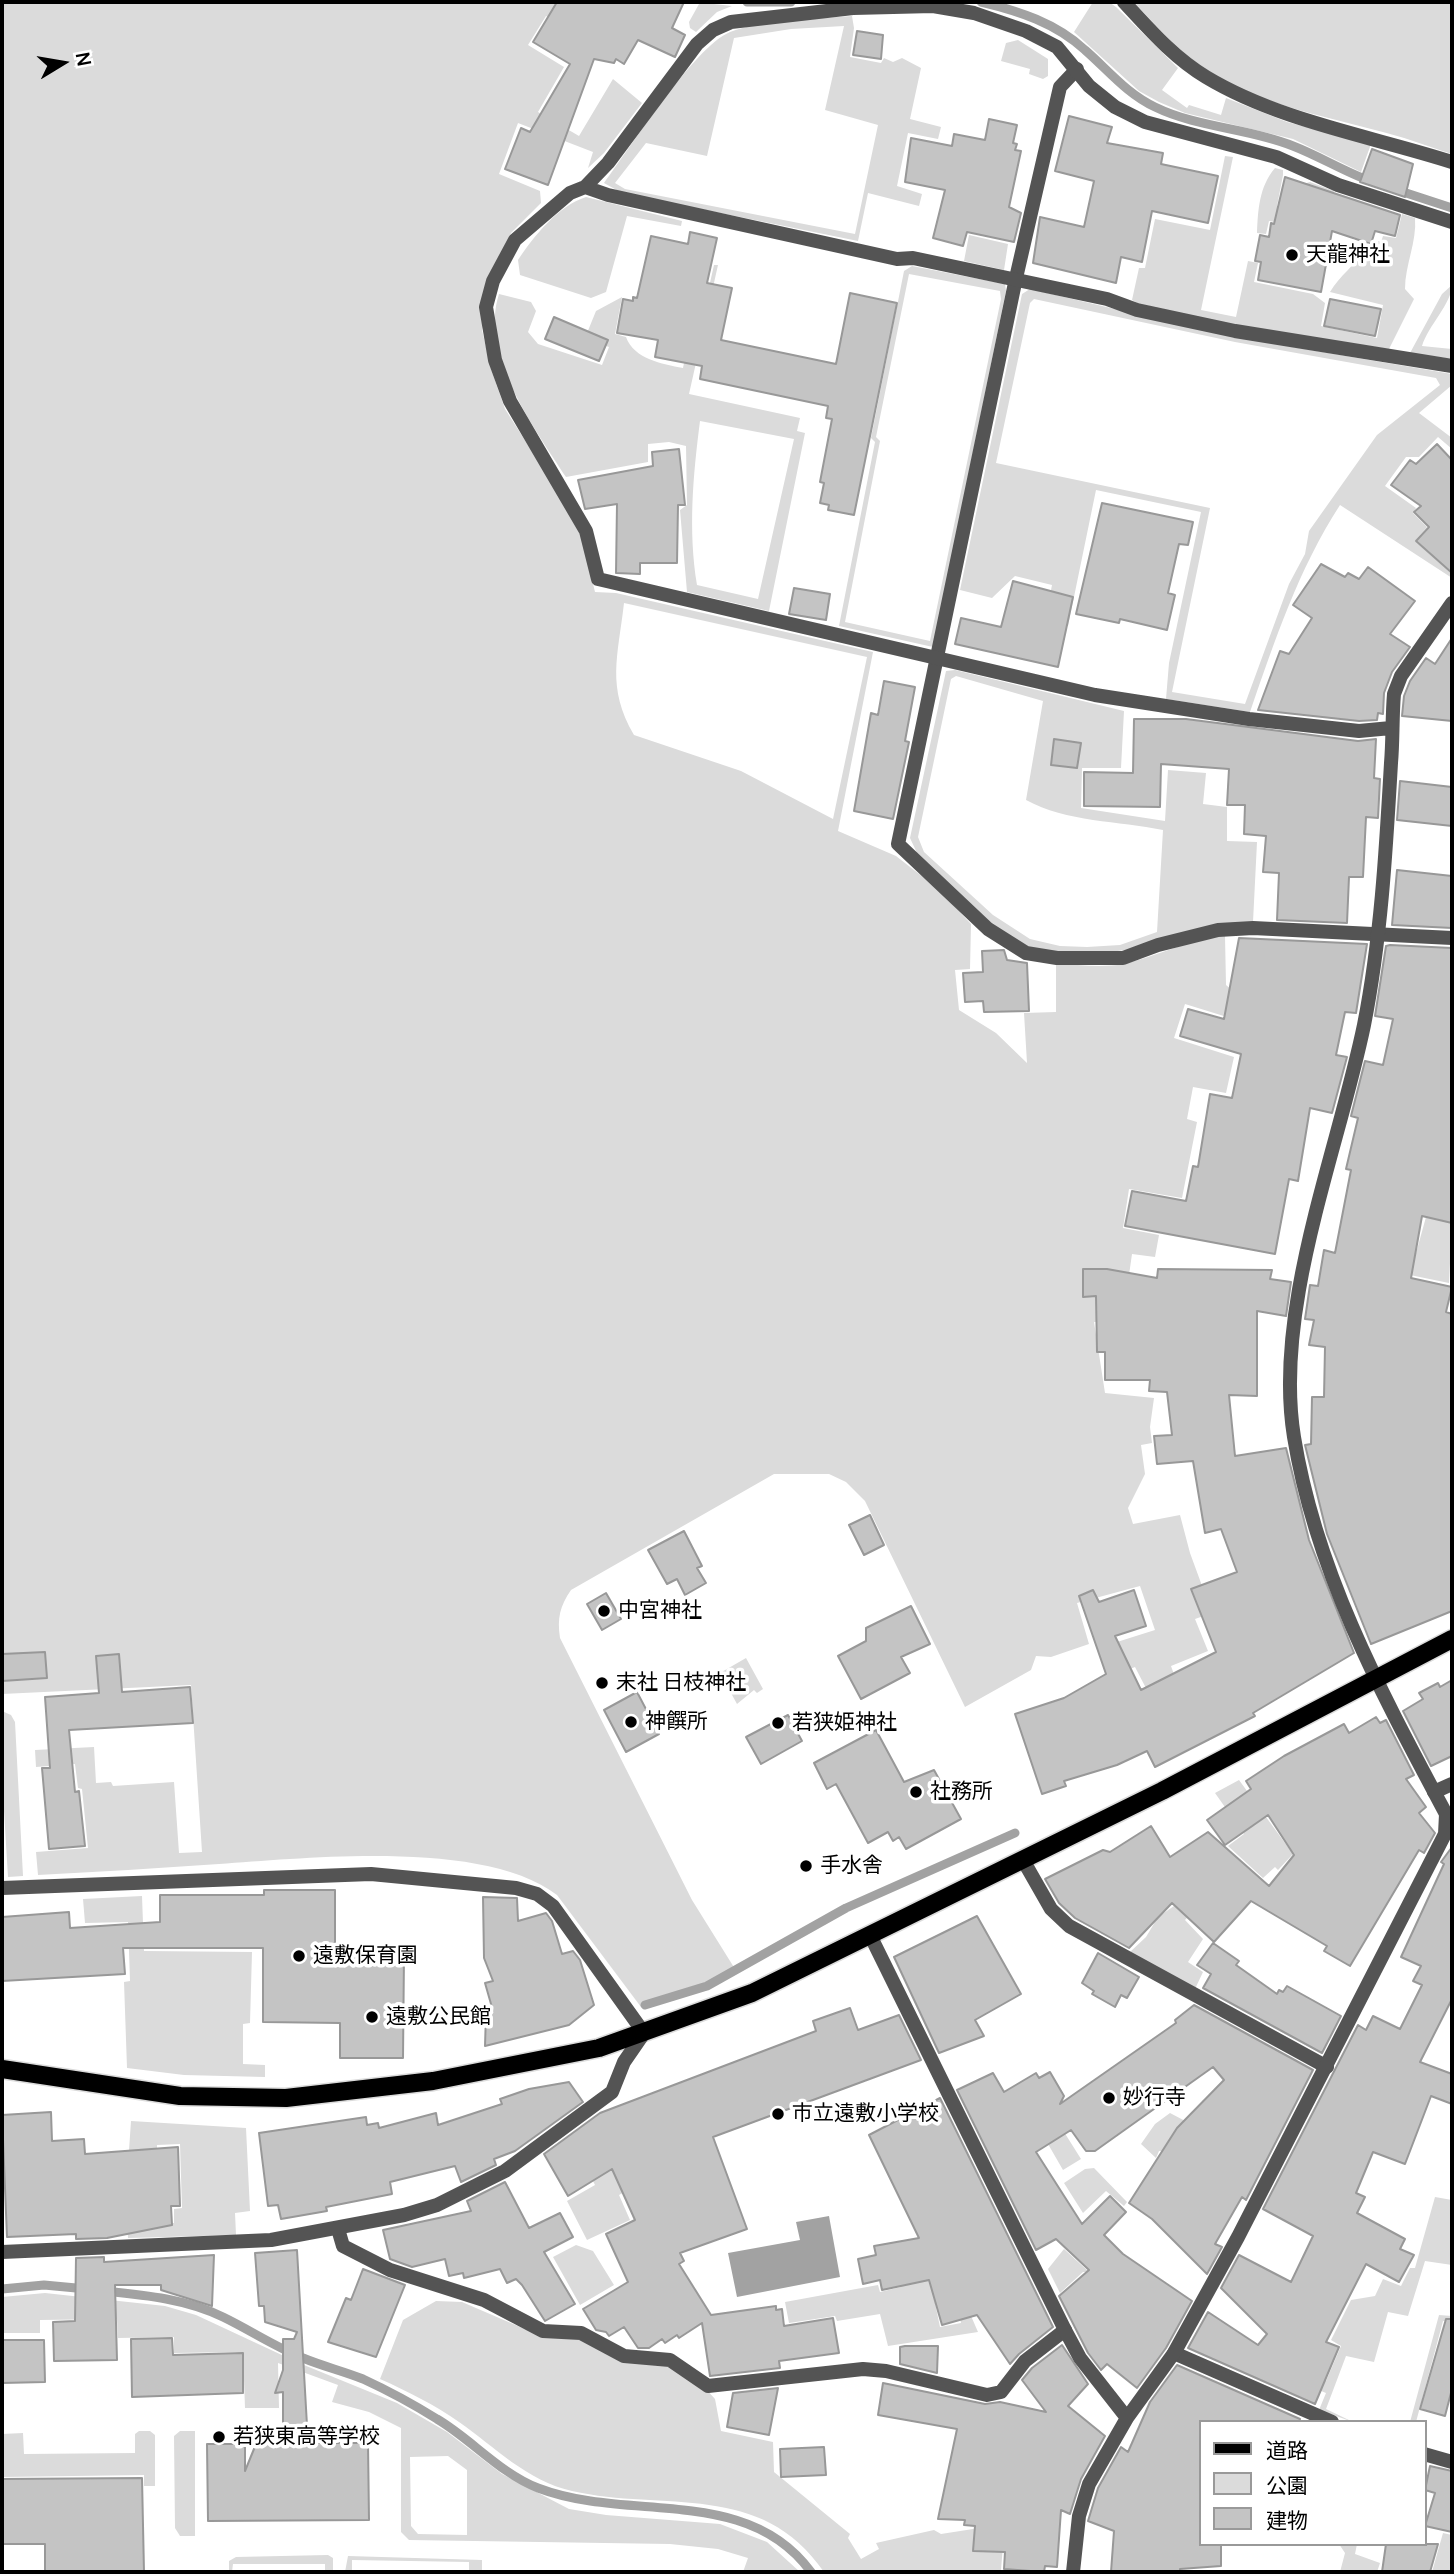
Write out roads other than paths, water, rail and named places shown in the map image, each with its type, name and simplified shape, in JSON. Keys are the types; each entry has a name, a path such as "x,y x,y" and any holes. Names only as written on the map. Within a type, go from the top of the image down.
{"main road":[{"path":"2,2069 180,2096 286,2098 433,2081 599,2048 752,1993 1023,1860 1452,1639"}],"street":[{"path":"1124,2 1174,53 1205,76 1235,92 1289,115 1452,162"},
{"path":"1391,728 1359,731 1249,719 1095,695 938,656 598,579 586,531 510,401 495,360 486,307 493,281 516,240 570,193 585,187 608,163 697,44 713,30 731,22 853,8 954,5 1026,30 1057,47 1089,86 1115,107 1145,122 1276,157 1338,185 1452,222"},
{"path":"1077,69 1060,87 1016,278 898,844 988,929 1027,953 1087,960 1123,958 1158,945 1218,930 1253,928 1452,938"},
{"path":"585,187 608,195 897,258 913,258 1016,278 1107,299 1137,310 1235,331 1452,366"},
{"path":"1073,2572 1079,2515 1089,2484 1127,2418 1174,2353 1327,2067 1445,1834 1446,1814 1374,1679 1331,1577 1314,1521 1294,1436 1291,1388 1299,1303 1364,1024 1378,935 1392,759 1394,694 1401,676 1452,603"},
{"path":"1434,1792 1452,1784"},
{"path":"1023,1860 1051,1909 1069,1926 1327,2067"},
{"path":"2,1888 372,1874 516,1888 537,1894 553,1906 644,2033 624,2062 612,2092 505,2172 438,2206 338,2229 235,2243 2,2252"},
{"path":"870,1935 1065,2330 1080,2358 1127,2418"},
{"path":"338,2229 343,2246 390,2270 484,2301 543,2332 581,2333 624,2356 670,2360 708,2386 863,2370 886,2371 987,2395 1001,2392 1025,2361 1065,2330"},
{"path":"1174,2353 1327,2420"},
{"path":"1426,2455 1452,2462"}],"waterway":[{"path":"747,2 791,2"},
{"path":"981,2 1023,14 1062,32 1127,89 1155,107 1189,119 1276,140 1370,181"},
{"path":"1397,190 1452,208"},
{"path":"645,2005 707,1986 846,1908 1015,1833"},
{"path":"2,2289 44,2285 87,2289"},
{"path":"104,2291 150,2296 195,2306 223,2317 293,2354 363,2379 437,2419 511,2474 538,2488 573,2498 610,2504 685,2510 720,2516 754,2527 785,2545 811,2572"}],"place":[{"name":"天龍神社","path":"1292,255"},
{"name":"中宮神社","path":"604,1611"},
{"name":"末社 日枝神社","path":"602,1683"},
{"name":"神饌所","path":"631,1722"},
{"name":"若狭姫神社","path":"778,1723"},
{"name":"社務所","path":"916,1792"},
{"name":"手水舎","path":"806,1866"},
{"name":"遠敷保育園","path":"299,1956"},
{"name":"遠敷公民館","path":"372,2017"},
{"name":"妙行寺","path":"1109,2098"},
{"name":"市立遠敷小学校","path":"778,2114"},
{"name":"若狭東高等学校","path":"219,2437"}]}
